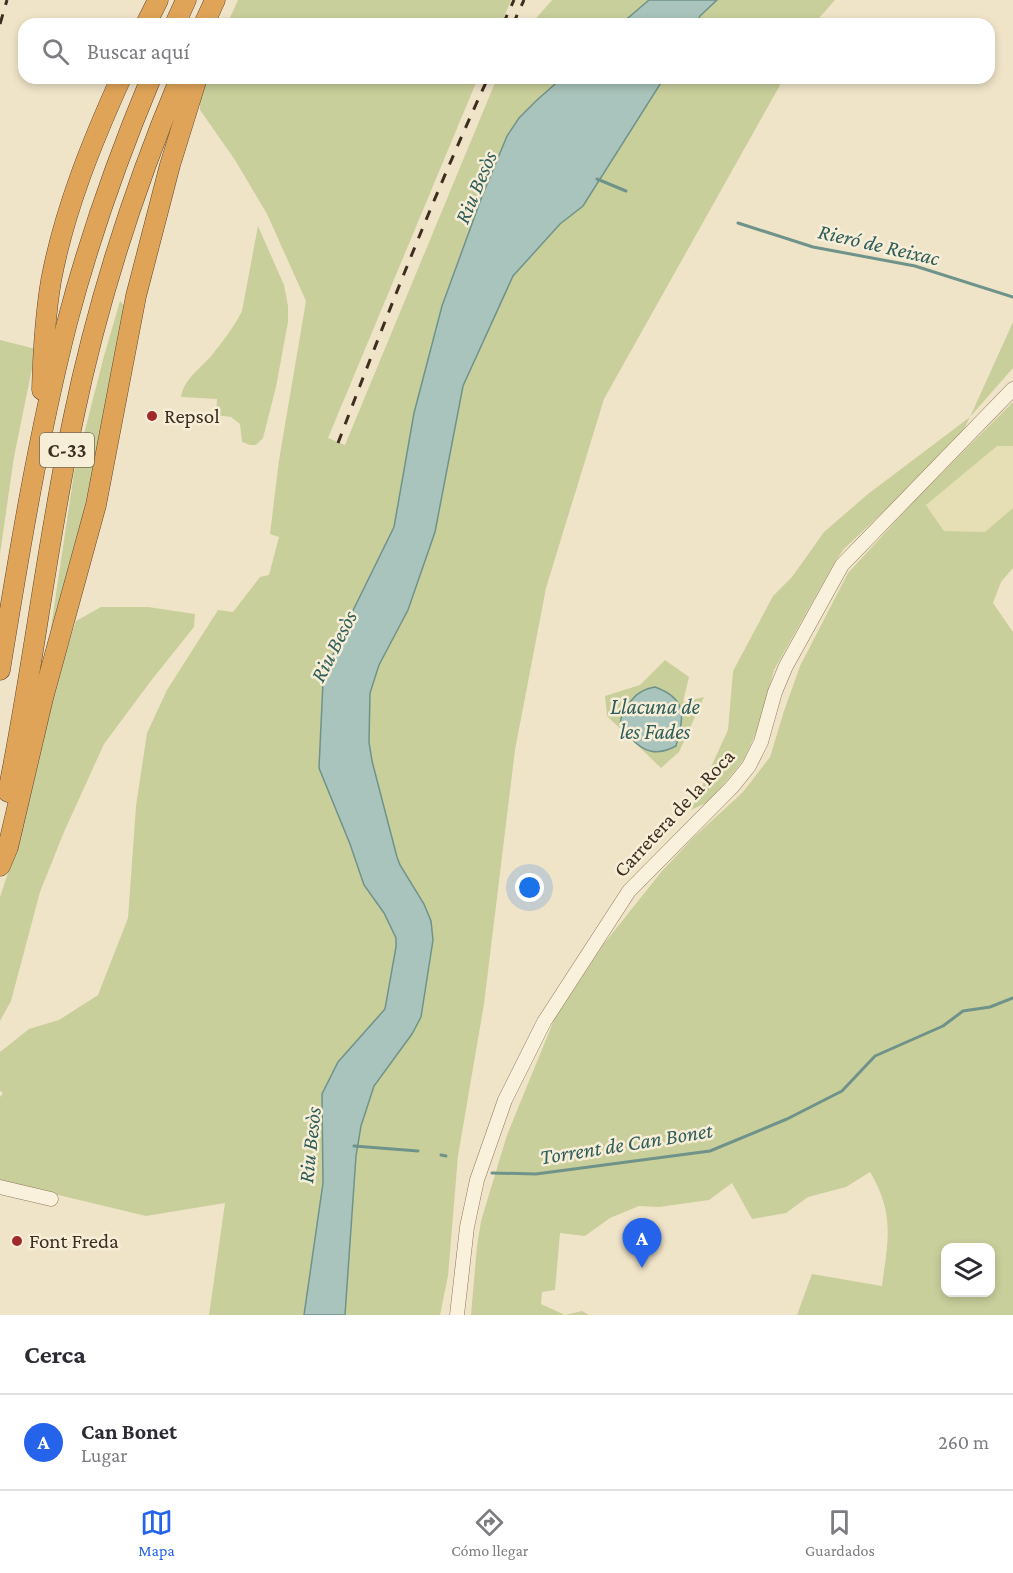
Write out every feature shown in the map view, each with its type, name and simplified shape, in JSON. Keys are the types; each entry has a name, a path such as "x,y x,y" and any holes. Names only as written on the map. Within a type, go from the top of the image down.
{"highway":[{"path":"149,18 158,0"},
{"path":"178,18 186,0"},
{"path":"207,18 215,0"},
{"path":"218,18 222,0"},
{"path":"38,454 45,338 56,260 84,170 119,84"},
{"name":"C-33","path":"0,670 38,454 63,340 90,245 115,171 149,84"},
{"name":"C-33","path":"0,832 73,419 118,247 143,172 178,84"},
{"path":"0,866 8,847 43,698 96,505 136,296 170,165 195,84"}],"street":[{"name":"Carretera de la Roca","path":"457,1315 467,1227 477,1180 505,1100 544,1022 629,891 732,787 749,766 760,742 779,681 842,565 1013,389"},
{"path":"0,1187 51,1199"}],"shaded area":[{"path":"997,445 1013,446 1013,508 985,532 944,531 926,505"}],"green space":[{"path":"238,0 511,0 504,18 230,18"},
{"path":"552,0 649,0 628,18 536,18"},
{"path":"717,0 835,0 819,18 699,18"},
{"path":"199,84 476,84 328,438 345,445 495,84 555,84 537,100 507,136 481,199 442,306 414,413 394,527 338,641 323,682 319,768 364,885 384,913 396,938 396,947 385,1009 338,1062 322,1094 323,1183 304,1315 209,1315 225,1203 146,1216 0,1181 0,1097 3,1093 0,1091 0,1052 29,1029 59,1020 98,995 128,918 136,806 147,733 167,690 218,610 233,612 260,577 269,575 279,537 270,534 279,460 306,301 267,214 235,160 200,110"},
{"path":"660,84 781,84 604,399 546,588 515,750 484,1004 458,1156 448,1276 440,1315 345,1315 356,1156 361,1126 374,1086 412,1034 421,1017 431,921 424,904 400,865 391,838 369,742 370,693 379,665 408,610 463,386 513,276 560,224 583,206"},
{"path":"258,226 284,285 288,322 276,387 263,438 256,445 250,445 242,442 240,424 231,417 216,415 217,399 181,397 189,379 216,350 242,311"},
{"path":"120,301 126,307 96,468 50,634 74,473"},
{"path":"1013,322 1013,368 970,417"},
{"path":"0,340 36,349 14,457 0,554"},
{"path":"1013,402 1013,446 997,446 926,505 944,531 985,532 1013,508 1013,568 1001,582 993,603 1013,632 1013,1315 797,1315 812,1274 882,1286 888,1228 883,1201 870,1172 846,1187 808,1197 786,1213 752,1219 732,1183 709,1200 659,1207 639,1206 610,1218 585,1236 560,1233 555,1290 542,1292 541,1304 565,1315 471,1315 481,1221 507,1135 554,1020 603,945 662,871 694,837 743,792 770,757 800,666 848,573 918,497"},
{"path":"970,417 963,431 899,497 844,549 836,560 774,670 758,728 745,758 710,801 691,810 728,730 733,671 773,596 792,577 824,532 868,494"},
{"path":"101,607 148,607 195,614 194,627 104,744 40,892 11,1001 0,1021 0,897 55,686 76,621"},
{"path":"665,660 689,677 683,702 704,697 679,752 661,768 607,716 605,696 640,685"},
{"path":"582,1311 589,1315 565,1315"}],"water":[{"path":"649,0 717,0 699,18 628,18"},
{"path":"555,84 660,84 583,206 560,224 513,276 463,386 435,532 408,610 379,665 370,693 369,742 372,761 397,857 424,904 431,921 433,940 421,1017 412,1034 374,1086 361,1126 356,1156 345,1315 304,1315 323,1183 322,1094 338,1062 385,1009 396,947 396,938 384,913 364,885 319,768 323,682 338,641 394,527 414,413 442,306 481,199 507,136 519,118"},
{"name":"Llacuna de les Fades","path":"655,687 673,697 678,703 682,717 676,746 657,752 640,747 620,723 626,707 634,698 644,690"}],"waterway":[{"name":"Rieró de Reixac","path":"597,179 626,191"},
{"name":"Rieró de Reixac","path":"738,223 813,247 915,266 1013,297"},
{"name":"Torrent de Can Bonet","path":"492,1173 536,1174 710,1151 787,1119 842,1091 875,1056 943,1026 963,1011 990,1007 1013,998"},
{"name":"Torrent de Can Bonet","path":"354,1146 418,1151"},
{"name":"Torrent de Can Bonet","path":"441,1155 446,1156"}],"railway":[{"path":"0,24 7,0"},
{"path":"506,18 514,0"},
{"path":"516,18 524,0"},
{"path":"338,443 410,259 485,84"}],"place":[{"name":"Repsol","path":"152,416"},
{"name":"Font Freda","path":"17,1241"},
{"name":"Can Bonet","path":"642,1268"}],"water label":[{"name":"Riu Besòs","path":"475,187"},
{"name":"Riu Besòs","path":"333,646"},
{"name":"Riu Besòs","path":"309,1145"}]}
